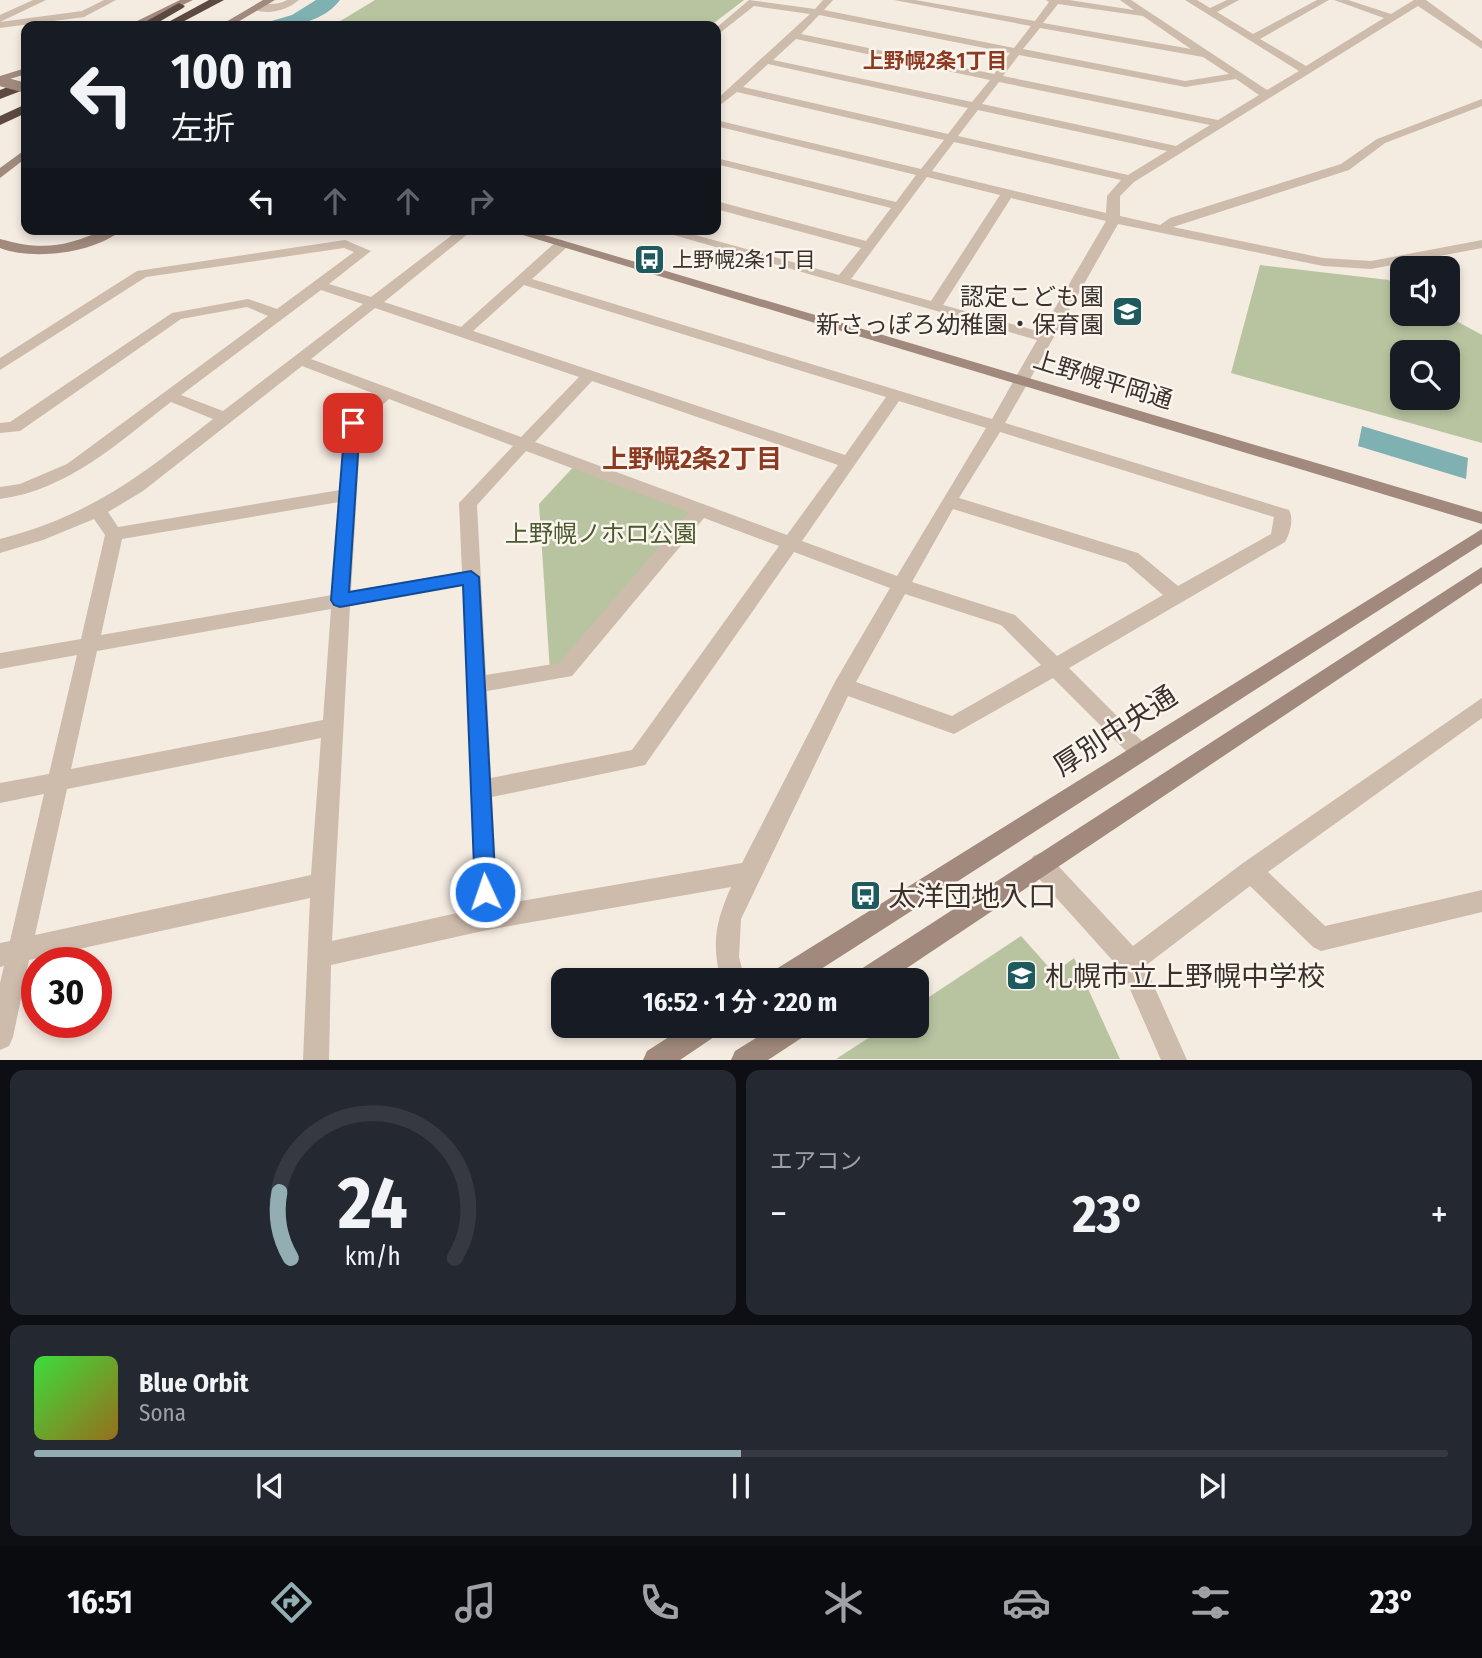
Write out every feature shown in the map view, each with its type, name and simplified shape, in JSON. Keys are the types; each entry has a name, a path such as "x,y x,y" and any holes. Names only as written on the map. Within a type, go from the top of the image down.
{"highway":[{"path":"153,21 189,0"},
{"path":"179,21 222,3"},
{"path":"195,21 222,3"},
{"path":"0,95 21,88"},
{"path":"0,109 21,98"},
{"path":"0,121 21,110"}],"street":[{"path":"0,19 41,0"},
{"path":"31,21 84,14 111,0"},
{"path":"143,21 189,0"},
{"path":"233,21 270,0"},
{"path":"256,8 281,8 294,0"},
{"path":"721,100 794,36 828,0"},
{"path":"899,0 1205,54"},
{"path":"842,281 1053,0 1148,16"},
{"path":"1125,0 1267,95"},
{"path":"1190,0 1306,71"},
{"path":"1210,12 1234,0"},
{"path":"1252,39 1324,0"},
{"path":"1339,0 1393,18"},
{"path":"721,29 754,1 1185,84 1236,76"},
{"path":"730,968 727,957 729,919 749,873 844,685 1114,219 1110,207 1113,194 1130,179 1420,1 1482,46"},
{"path":"0,25 21,22"},
{"path":"794,36 1220,124"},
{"path":"766,61 1178,150"},
{"path":"0,80 21,73"},
{"path":"0,80 21,85"},
{"path":"734,88 1130,179"},
{"path":"1162,229 1174,221 1345,167 1381,141 1482,102"},
{"path":"721,124 1114,219 1345,265 1401,261 1482,244"},
{"path":"0,174 21,156"},
{"path":"721,162 897,206"},
{"path":"935,306 1008,192"},
{"path":"721,206 870,246"},
{"path":"0,243 10,249 56,249 99,235"},
{"path":"0,546 47,534 98,511 137,487 460,235"},
{"name":"上野幌平岡通","path":"530,235 1022,379 1482,518"},
{"path":"693,235 842,281 1046,338"},
{"path":"0,365 142,274 345,244 364,251 73,468 23,490 0,493"},
{"path":"463,333 562,244"},
{"path":"1467,247 1482,258"},
{"path":"522,279 1283,514 1279,537 954,725 844,685"},
{"path":"320,285 848,462"},
{"path":"0,428 14,427 177,316 247,303 279,315"},
{"path":"299,360 525,442 901,585 1008,620 1140,752"},
{"path":"487,918 468,503 589,375"},
{"path":"316,1059 322,884 346,495 353,423 387,392"},
{"path":"480,790 638,758 896,395"},
{"path":"170,396 225,418"},
{"path":"114,534 346,495"},
{"path":"949,501 1132,558 1177,596"},
{"path":"475,685 565,670 702,509"},
{"path":"0,1037 10,952 58,780 114,534 98,511"},
{"name":"厚別中央通","path":"801,968 1482,535"},
{"path":"885,968 1482,574"},
{"path":"0,661 471,577"},
{"path":"1131,962 1251,872 1482,707"},
{"path":"0,793 332,727"},
{"path":"1041,864 1131,962 1174,1059"},
{"path":"1251,872 1321,939 1482,901"},
{"path":"320,956 487,918 749,873"},
{"path":"10,952 322,884"},
{"path":"656,1059 689,1038"},
{"path":"744,1059 778,1038"}],"green space":[{"path":"375,0 744,0 717,21 340,21"},
{"path":"1260,265 1389,280 1390,326 1460,326 1460,323 1482,335 1482,443 1231,373"},
{"name":"上野幌ノホロ公園","path":"578,462 702,509 565,670 550,672 539,504"},
{"name":"札幌市立上野幌中学校","path":"1021,936 1054,973 1074,958 1120,1059 836,1059 868,1038 929,1038 929,997"}],"water":[{"path":"1362,426 1468,458 1466,479 1358,446"}],"waterway":[{"path":"292,21 330,0"}],"place":[{"name":"上野幌2条1丁目","path":"649,260"},
{"name":"認定こども園 新さっぽろ幼稚園・保育園","path":"1127,311"},
{"name":"太洋団地入口","path":"865,896"},
{"name":"札幌市立上野幌中学校","path":"1022,976"}],"district":[{"name":"上野幌2条1丁目","path":"935,61"},
{"name":"上野幌2条2丁目","path":"692,459"}],"route":[{"path":"353,423 340,600 471,577 485,892"}]}
